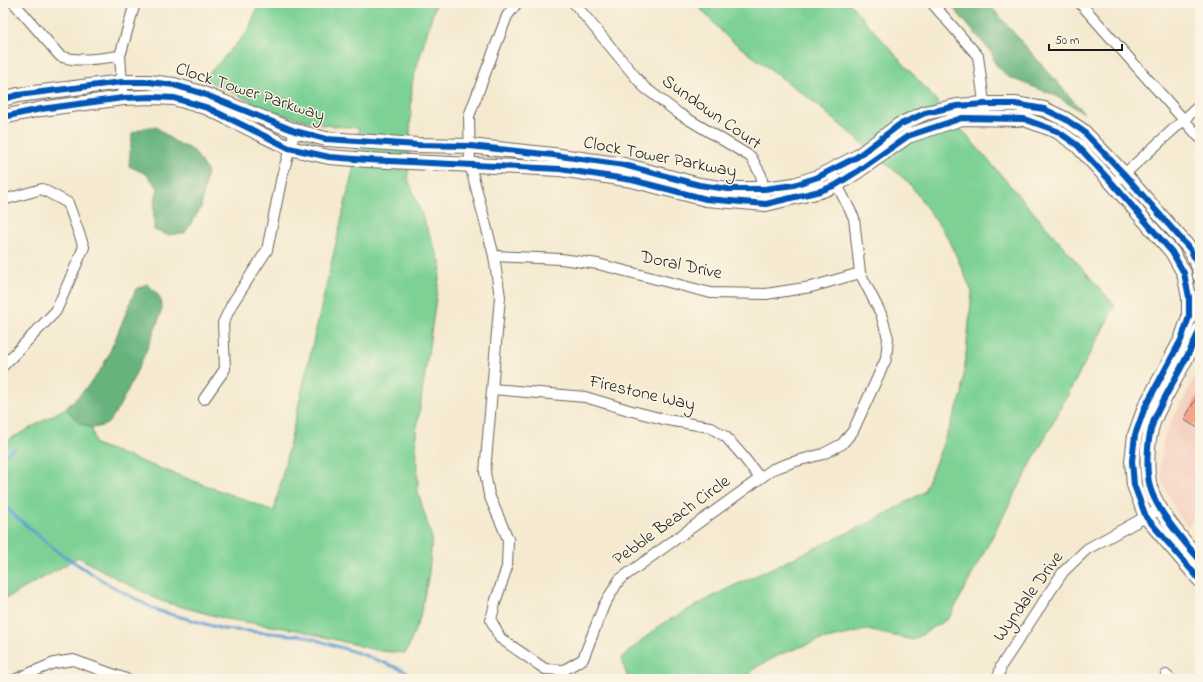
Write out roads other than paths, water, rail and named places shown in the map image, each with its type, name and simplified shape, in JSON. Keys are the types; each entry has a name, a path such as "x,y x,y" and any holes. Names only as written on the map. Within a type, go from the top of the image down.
{"street":[{"path":"14,3 60,56 70,60 120,56"},
{"path":"123,98 120,56 134,3"},
{"name":"Pebble Beach Circle","path":"517,3 507,16 469,116 470,164 494,256 500,297 485,472 489,495 508,539 507,567 494,603 492,620 500,638 544,670 564,670 583,660 604,605 619,580 773,469 823,454 842,444 852,431 886,359 888,338 881,314 860,273 854,218 830,171"},
{"name":"Sundown Court","path":"574,3 644,87 678,113 752,157 762,175 766,204"},
{"path":"932,3 978,56 986,118"},
{"path":"1080,3 1200,138"},
{"name":"Clock Tower Parkway","path":"3,99 18,95 122,82 149,82 174,86 201,94 295,131 326,139 418,145 470,146 553,155 624,165 699,185 728,189 764,189 794,185 818,177 857,157 899,125 925,113 957,106 1014,104 1044,109 1083,131 1124,174 1190,249 1198,267 1200,276"},
{"name":"Clock Tower Parkway","path":"3,117 41,109 123,98 174,98 208,108 290,148 329,157 560,169 632,180 706,199 766,204 820,191 836,185 908,136 962,118 1024,119 1057,131 1077,145 1113,184 1172,252 1184,273 1189,297 1189,317 1181,340 1145,407 1135,435 1132,461 1134,484 1146,517 1200,580"},
{"path":"1113,184 1200,104"},
{"path":"204,399 225,369 223,323 232,304 268,250 282,176 295,131"},
{"path":"3,200 42,189 68,203 84,247 56,310 3,366"},
{"name":"Doral Drive","path":"494,256 561,258 598,264 711,293 774,293 811,287 860,273"},
{"path":"1200,328 1194,344 1156,414 1150,435 1148,453 1148,472 1151,489 1160,509 1185,543 1200,560"},
{"name":"Firestone Way","path":"493,389 585,397 632,412 667,420 710,427 726,438 760,478"},
{"name":"Wyndale Drive","path":"998,679 1001,666 1063,572 1087,549 1160,509"},
{"path":"16,679 54,663 73,660 126,679"}],"waterway":[{"path":"3,456 15,448"},
{"path":"3,504 58,552 108,584 156,610 223,629 304,636 361,654 403,670 418,679"}]}
